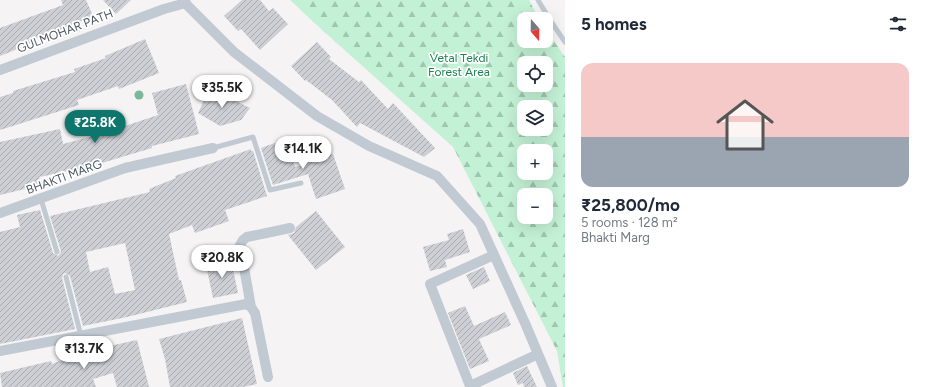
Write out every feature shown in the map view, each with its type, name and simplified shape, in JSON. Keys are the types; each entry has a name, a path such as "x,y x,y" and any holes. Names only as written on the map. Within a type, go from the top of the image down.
{"street":[{"name":"GULMOHAR PATH","path":"0,70 184,2"},
{"path":"184,2 234,52 317,116 369,146 437,176 480,224 552,387"},
{"name":"BHAKTI MARG","path":"0,213 125,168 214,148"},
{"path":"250,307 240,245 242,240 247,237 290,228"},
{"path":"494,255 430,284 470,386 538,354"},
{"path":"0,351 246,304 255,313 268,377"}],"lane":[{"path":"538,0 565,42"},
{"name":"BHAKTI MARG","path":"214,148 253,137 270,190 301,183"},
{"path":"41,199 57,252"},
{"path":"66,277 81,336"}],"green space":[{"name":"Vetal Tekdi Forest Area","path":"290,0 529,0 535,12 517,12 517,48 553,48 553,40 565,57 565,387 563,387 557,351 453,147"}],"building":[{"path":"61,0 86,0 93,16 63,29 30,40 32,43 0,56 0,28 63,5"},
{"path":"103,0 131,0 116,14"},
{"path":"242,0 260,0 269,11 273,8 288,24 260,50 241,29 238,31 224,16"},
{"path":"145,39 159,73 119,89 118,86 77,100 79,105 0,130 0,97 13,93 13,91 75,72 74,69 106,58 105,56"},
{"path":"317,42 331,57 329,59 359,82 361,80 388,109 393,103 435,148 424,157 360,123 357,127 332,100 306,80 305,81 291,66"},
{"path":"186,84 199,134 152,146 152,148 75,171 39,177 41,185 0,195 0,142 60,129 63,144 101,134 158,115 152,93"},
{"path":"210,88 250,108 241,120 220,126 198,113"},
{"path":"286,139 295,167 333,154 345,189 316,199 308,174 273,185 261,148"},
{"path":"251,149 251,151 253,151 267,196 225,210 229,221 195,233 192,225 169,234 179,280 181,280 187,302 83,326 70,276 65,273 63,274 62,278 75,329 0,344 0,232 20,227 17,215 40,210 53,253 58,256 61,251 50,216 150,192 149,189 176,178 175,176","holes":["125,243 135,290 115,294 108,267 90,272 86,252"]},
{"path":"316,211 345,247 316,270 288,235 294,233 296,227"},
{"path":"463,229 470,252 445,260 447,267 430,271 423,247 449,240 447,234"},
{"path":"231,260 238,293 213,298 206,265"},
{"path":"484,267 490,281 473,289 466,275"},
{"path":"465,306 474,326 505,312 511,325 479,339 489,361 470,369 448,313"},
{"path":"242,318 257,384 243,387 170,387 165,359 159,339"},
{"path":"137,340 149,387 117,387 113,373 93,379 96,387 2,387 0,373 51,361 52,364 82,352"},
{"path":"527,366 537,387 524,387 523,383 518,385 513,373"}]}
